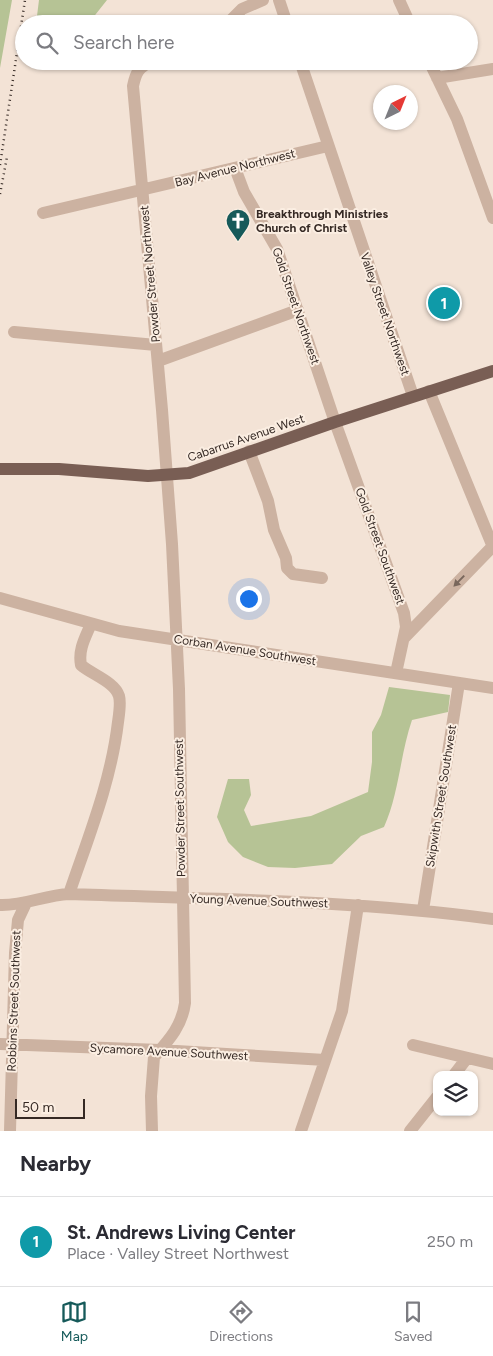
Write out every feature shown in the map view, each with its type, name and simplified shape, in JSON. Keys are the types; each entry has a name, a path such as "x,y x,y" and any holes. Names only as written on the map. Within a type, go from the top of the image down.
{"main road":[{"name":"Cabarrus Avenue West","path":"0,469 59,469 168,476 189,473 334,422 493,371"}],"street":[{"path":"236,15 242,9 263,0"},
{"path":"279,0 284,15"},
{"path":"399,0 406,15"},
{"path":"437,78 493,69"},
{"name":"Powder Street Northwest","path":"138,70 132,86 168,476"},
{"name":"Valley Street Northwest","path":"303,70 413,396"},
{"path":"433,70 457,120 493,218"},
{"name":"Bay Avenue Northwest","path":"43,213 328,146"},
{"name":"Gold Street Northwest","path":"235,168 244,192 271,236 298,310 334,422"},
{"path":"158,361 298,310"},
{"path":"14,332 156,345"},
{"path":"404,638 493,546 429,391"},
{"name":"Gold Street Southwest","path":"334,422 404,613 406,627 396,673"},
{"path":"249,452 268,501 274,530 286,558 287,568 294,574 306,578 322,578"},
{"name":"Powder Street Southwest","path":"152,1131 151,1096 154,1056 167,1044 183,1016 185,1003 176,640 168,476"},
{"name":"Corban Avenue Southwest","path":"0,598 91,624 176,640 493,688"},
{"path":"69,894 106,782 116,742 119,712 119,695 114,688 81,665 79,656 81,646 91,624"},
{"name":"Skipwith Street Southwest","path":"422,910 459,683"},
{"name":"Young Avenue Southwest","path":"0,906 26,903 46,896 69,894 358,905 422,910 493,919"},
{"name":"Robbins Street Southwest","path":"10,1131 6,1044 18,920 26,903"},
{"path":"301,1131 346,994 358,905"},
{"name":"Sycamore Avenue Southwest","path":"6,1044 160,1050 325,1060"},
{"path":"413,1046 493,1064"},
{"path":"457,1071 467,1058"},
{"path":"410,1131 433,1102"}],"green space":[{"path":"0,0 12,0 0,68"},
{"path":"39,0 107,0 95,15 37,15"},
{"path":"389,687 450,695 448,712 412,720 393,801 384,827 361,836 332,864 295,868 268,867 243,857 228,842 217,817 228,779 249,779 251,795 244,810 251,826 311,816 368,792 372,762 372,732 381,715"}],"railway":[{"path":"23,15 25,0"},
{"path":"0,165 15,66"},
{"path":"0,194 7,157"}],"place":[{"name":"Breakthrough Ministries Church of Christ","path":"238,242"},
{"name":"St. Andrews Living Center","path":"444,303"}]}
